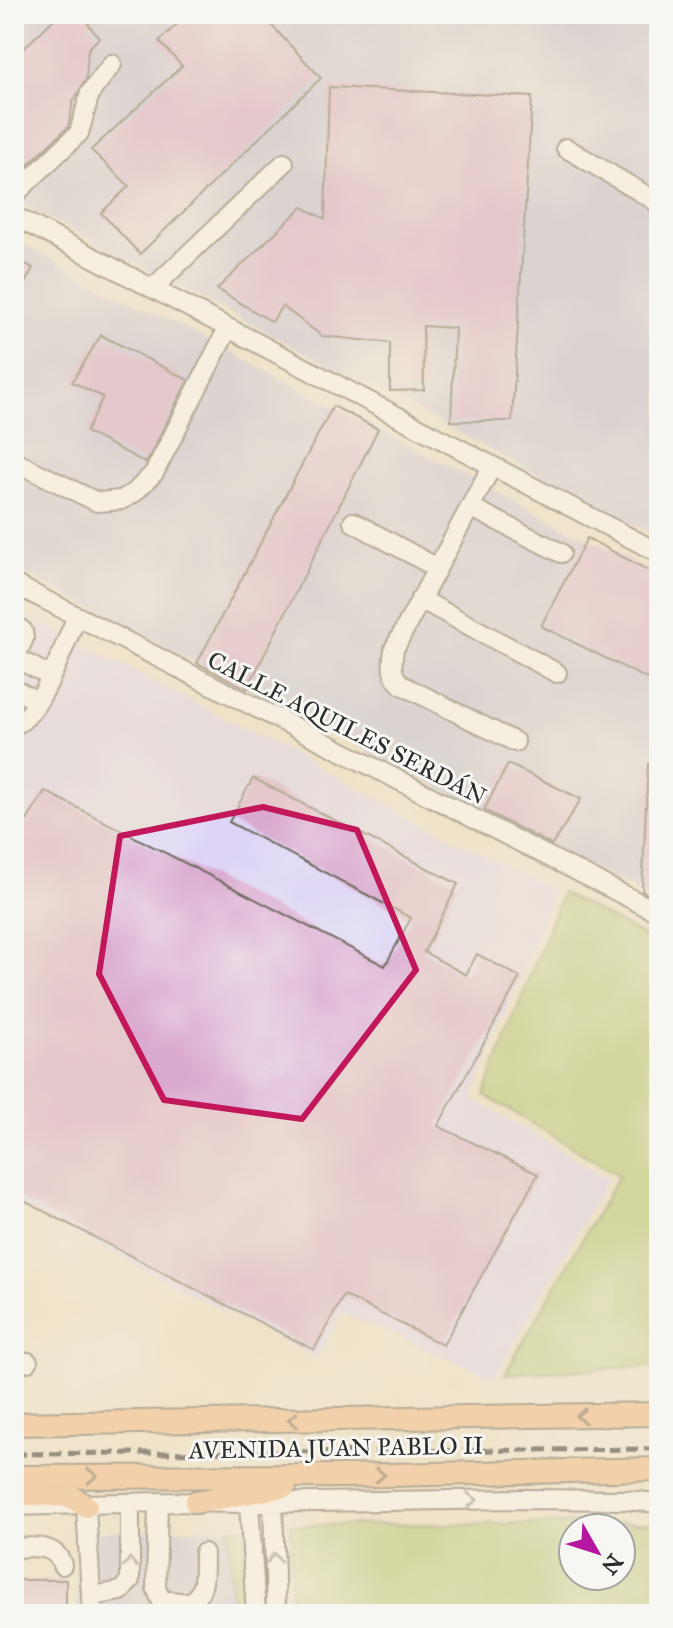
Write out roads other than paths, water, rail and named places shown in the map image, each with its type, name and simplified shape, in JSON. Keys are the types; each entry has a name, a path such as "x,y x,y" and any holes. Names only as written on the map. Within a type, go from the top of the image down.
{"main road":[{"name":"AVENIDA JUAN PABLO II","path":"14,1424 659,1414"},
{"name":"AVENIDA JUAN PABLO II","path":"14,1477 345,1476 659,1469"},
{"path":"196,1502 345,1476"},
{"path":"14,1493 70,1496 86,1506"}],"street":[{"path":"14,195 79,133 90,93 112,64"},
{"path":"566,148 659,203"},
{"path":"153,288 284,163"},
{"path":"14,216 659,553"},
{"path":"14,461 97,502 121,500 134,493 154,473 228,328"},
{"path":"492,466 394,649 391,665 394,677 402,685 515,742"},
{"path":"470,507 561,553"},
{"path":"353,522 437,568"},
{"name":"CALLE AQUILES SERDÁN","path":"14,584 659,913"},
{"path":"420,599 557,673"},
{"path":"14,725 25,720 38,701 77,617"},
{"path":"14,624 23,631 24,638 15,659 50,676"},
{"path":"14,689 38,701"},
{"path":"14,1506 592,1499 659,1503"},
{"path":"158,1502 156,1588 161,1600 177,1603 195,1599 203,1586 204,1553"},
{"path":"273,1502 276,1614"},
{"path":"86,1506 92,1605 121,1591 130,1580 130,1503"},
{"path":"249,1503 256,1614"},
{"path":"14,1548 38,1547 53,1551 62,1565"}],"railway":[{"path":"14,1454 659,1449"}]}
